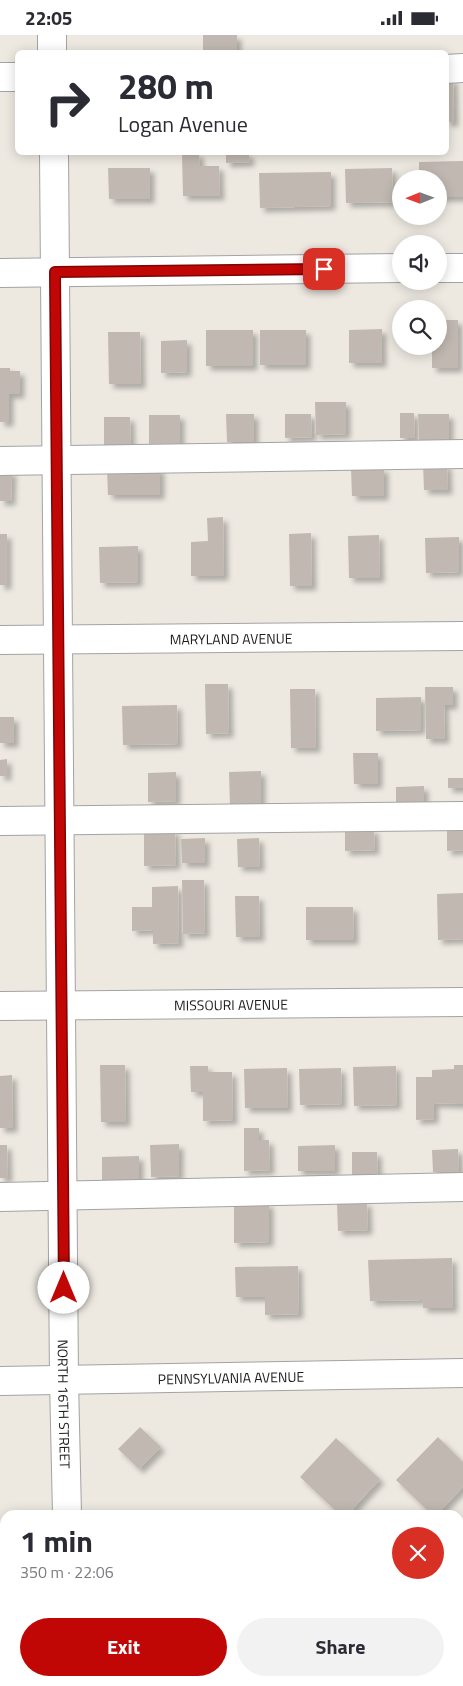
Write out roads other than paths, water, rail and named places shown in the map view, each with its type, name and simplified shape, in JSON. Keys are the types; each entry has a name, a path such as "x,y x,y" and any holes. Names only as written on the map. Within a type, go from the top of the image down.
{"street":[{"path":"52,35 52,50"},
{"path":"449,69 463,68"},
{"path":"0,77 15,77"},
{"name":"NORTH 16TH STREET","path":"54,155 64,1380 67,1510"},
{"path":"0,273 392,268"},
{"path":"447,268 463,268"},
{"path":"0,461 463,454"},
{"name":"MARYLAND AVENUE","path":"0,640 463,636"},
{"path":"0,821 463,816"},
{"name":"MISSOURI AVENUE","path":"0,1006 463,1002"},
{"path":"0,1197 463,1187"},
{"name":"PENNSYLVANIA AVENUE","path":"0,1381 463,1373"}]}
